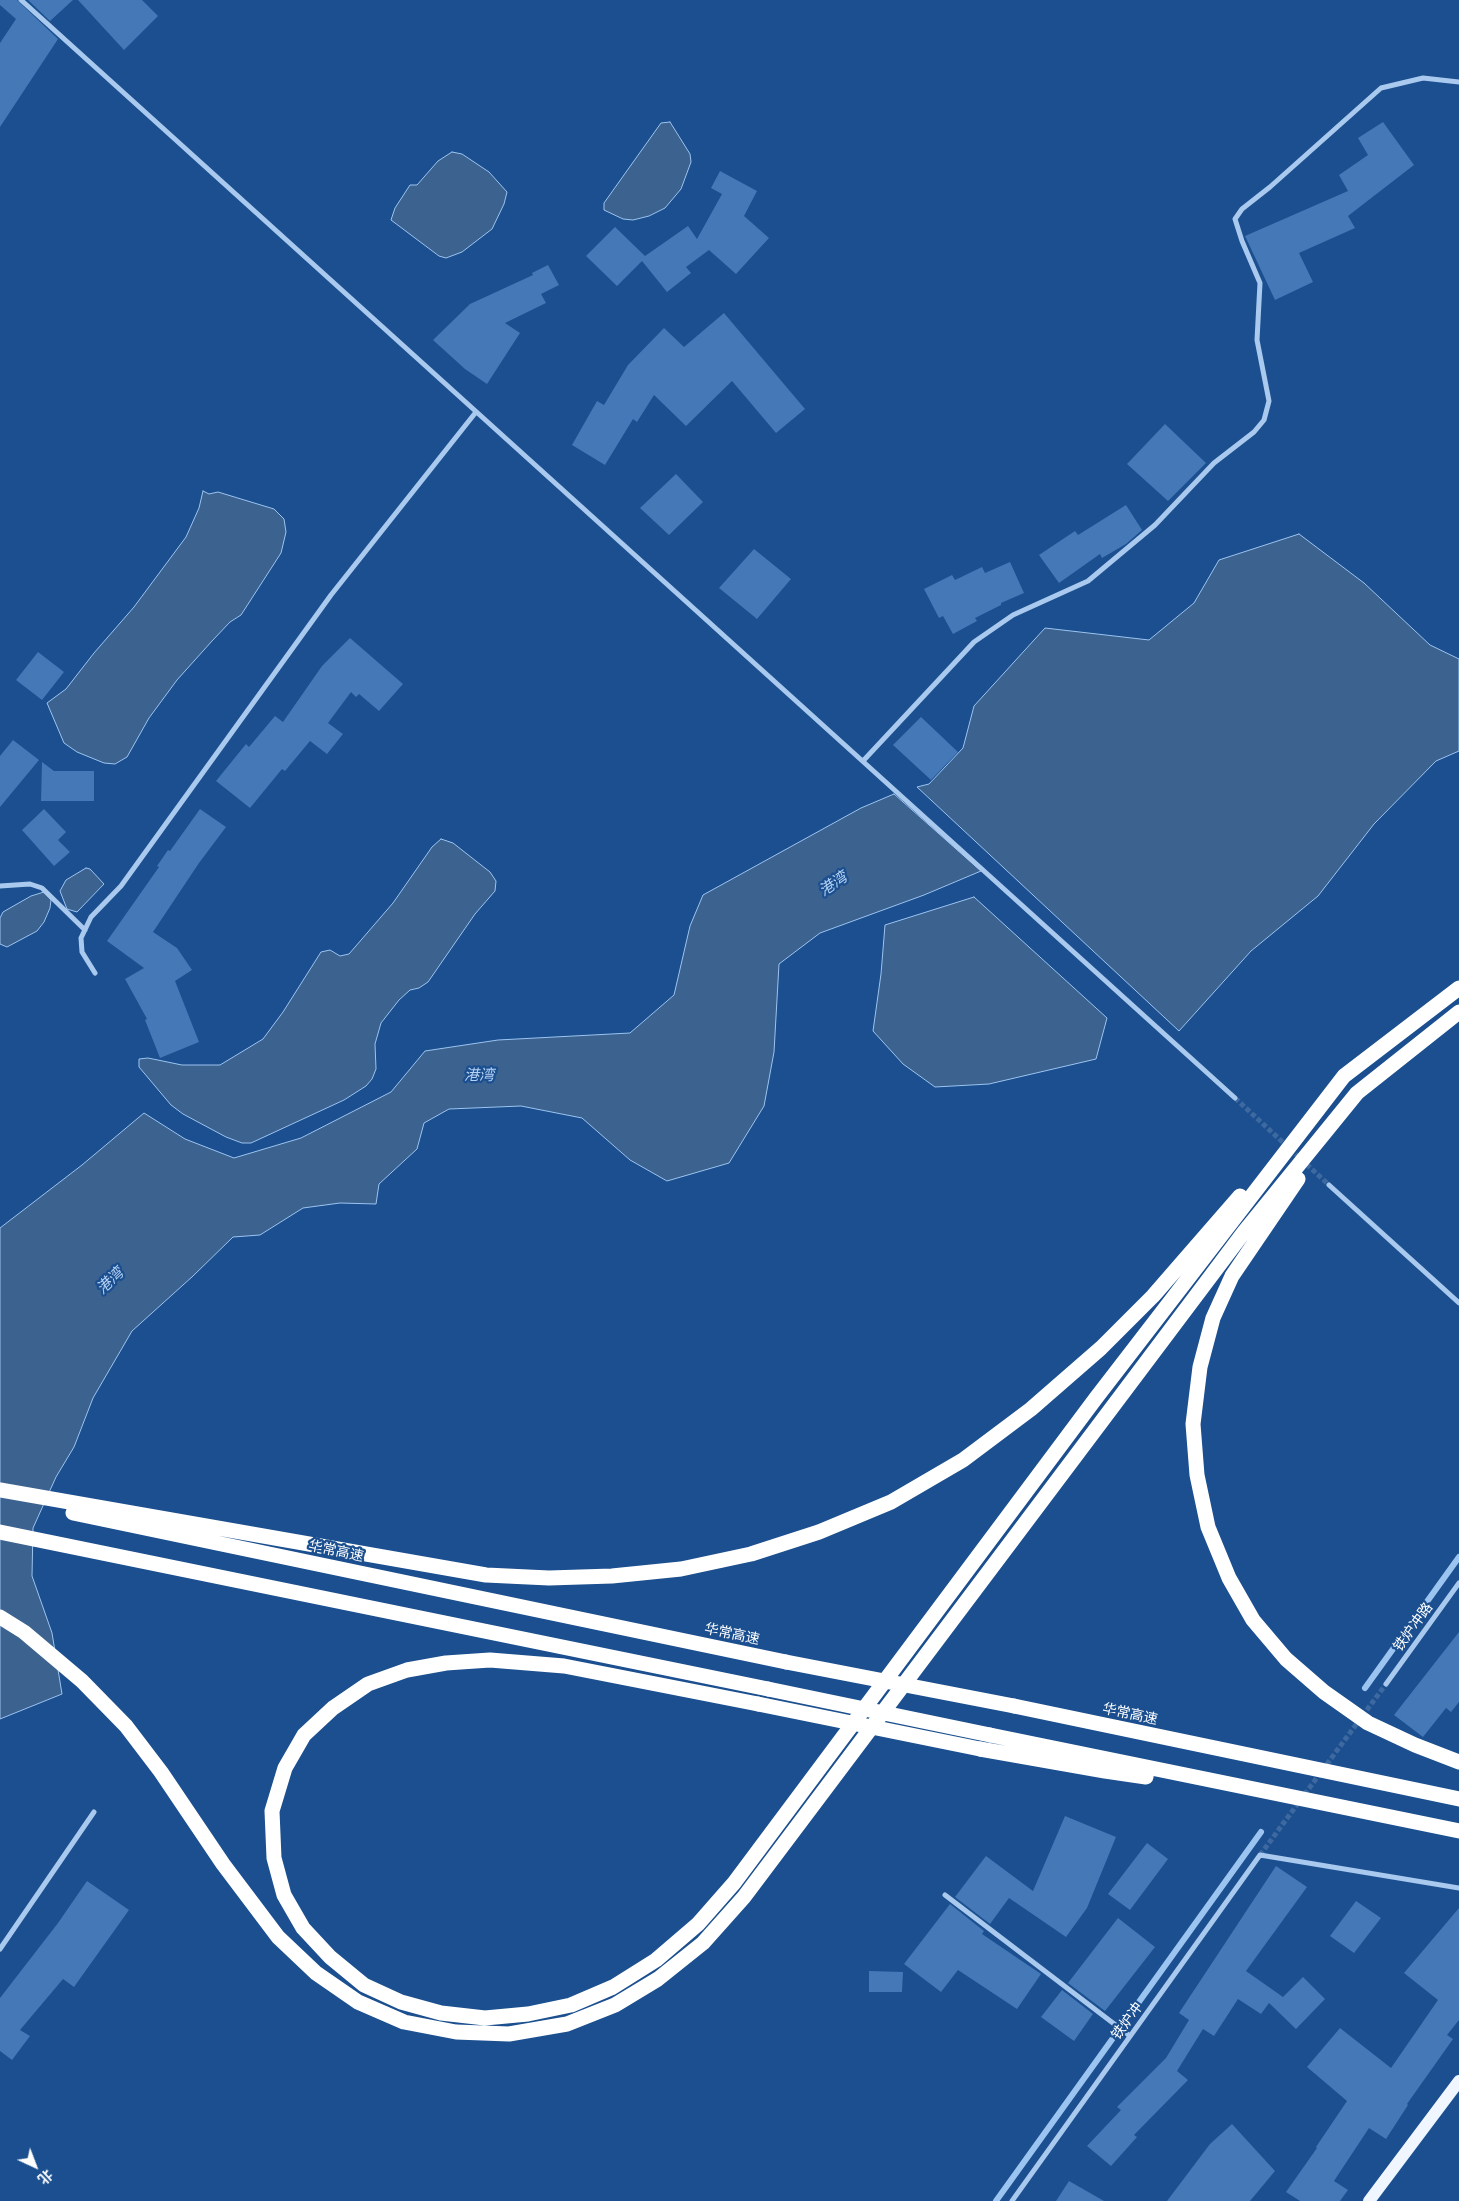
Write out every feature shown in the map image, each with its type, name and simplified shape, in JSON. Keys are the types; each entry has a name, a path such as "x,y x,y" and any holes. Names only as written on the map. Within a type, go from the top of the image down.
{"highway":[{"path":"0,1490 486,1575 549,1578 612,1576 681,1569 751,1554 819,1532 891,1502 963,1460 1032,1409 1101,1348 1153,1296 1344,1076 1459,988"},
{"path":"0,1617 24,1632 82,1681 126,1726 161,1772 223,1864 278,1937 316,1973 358,2002 404,2022 456,2032 509,2034 567,2024 615,2004 658,1979 702,1943 744,1897 1244,1232 1357,1093 1459,1012"},
{"path":"1264,1792 1105,1771 980,1749 758,1704 564,1666 490,1660 446,1663 407,1670 368,1684 333,1708 304,1735 285,1768 272,1811 274,1858 284,1895 303,1928 330,1957 364,1984 401,2002 442,2013 485,2018 528,2014 571,2005 613,1987 656,1960 698,1924 734,1883 1090,1406 1344,1076"},
{"path":"1357,1093 1232,1276 1213,1318 1200,1367 1193,1424 1198,1475 1208,1526 1229,1578 1253,1620 1286,1658 1324,1692 1368,1723 1415,1745 1459,1762"},
{"name":"华常高速","path":"0,1498 786,1662 1014,1706 1459,1799"},
{"path":"0,1532 1264,1792 1459,1830"}],"main road":[{"path":"1369,2201 1459,2081"}],"street":[{"path":"21,0 1235,1098"},
{"path":"863,761 974,642 1014,615 1088,581 1155,525 1214,463 1254,432 1264,420 1269,401 1257,340 1260,283 1235,219 1242,209 1270,187 1381,88 1423,78 1459,82"},
{"path":"95,973 82,952 81,938 92,917 122,886 331,595 476,412"},
{"path":"0,886 30,884 42,888 85,930"},
{"path":"1329,1186 1459,1303"},
{"name":"铁炉冲路","path":"1386,1684 1459,1583"},
{"path":"0,1948 94,1812"},
{"name":"铁炉冲","path":"1012,2201 1260,1855 1459,1888"},
{"path":"945,1895 1109,2022 1130,2036"}],"water":[{"path":"670,122 690,154 691,162 681,189 665,208 649,216 633,220 623,219 604,210 604,203 661,123"},
{"path":"452,152 462,154 489,172 507,192 504,204 492,229 462,252 446,258 439,256 391,220 395,208 410,185 417,185 438,161"},
{"path":"203,491 209,494 218,492 274,509 284,519 286,532 281,553 241,615 230,622 177,680 149,718 127,757 115,764 104,763 77,752 64,743 47,703 66,689 134,607 186,537 199,508"},
{"path":"1299,534 1364,583 1430,645 1459,659 1459,751 1436,761 1374,824 1318,896 1251,951 1179,1031 917,787 929,784 963,748 974,706 1045,628 1149,640 1194,603 1219,560"},
{"name":"港湾","path":"894,794 981,871 924,895 820,933 779,964 774,1052 764,1106 729,1163 667,1181 630,1160 582,1118 521,1106 449,1109 424,1123 417,1149 379,1184 376,1204 340,1203 303,1208 260,1235 233,1237 132,1331 93,1398 74,1447 56,1477 33,1528 32,1576 52,1633 62,1694 0,1719 0,1228 82,1165 144,1113 185,1139 234,1158 301,1138 391,1092 425,1051 498,1040 630,1033 674,995 690,926 703,895 861,808"},
{"path":"441,839 453,843 490,872 496,881 495,891 475,914 428,982 419,988 410,990 399,1000 381,1023 375,1044 376,1069 372,1079 366,1086 344,1100 251,1143 242,1143 226,1137 183,1114 171,1105 139,1067 139,1059 148,1058 182,1065 220,1065 263,1039 283,1012 321,952 330,950 340,956 349,954 393,903 432,847"},
{"path":"86,868 90,869 104,884 77,912 67,909 60,891 66,880"},
{"path":"44,892 51,900 50,908 44,922 37,931 7,947 0,944 0,918 3,912 31,896"},
{"path":"974,897 1107,1018 1096,1059 989,1084 935,1087 903,1064 873,1031 881,974 885,925"}],"building":[{"path":"0,0 17,0 58,39 0,127 0,43 16,19 0,5"},
{"path":"28,0 73,0 50,21"},
{"path":"78,0 142,0 158,16 124,50"},
{"path":"1383,122 1414,165 1348,216 1355,228 1299,253 1313,282 1275,300 1245,236 1348,191 1339,175 1368,155 1358,138"},
{"path":"720,171 757,191 744,216 769,238 736,274 709,250 686,267 691,273 667,292 642,261 617,286 586,256 615,227 645,256 688,226 697,239 722,194 711,188"},
{"path":"548,265 559,285 541,294 546,303 505,323 520,333 487,384 465,369 433,340 470,304 533,275 532,273"},
{"path":"724,313 805,409 776,433 732,381 686,426 654,395 637,422 633,419 605,465 572,445 597,401 604,405 628,365 664,328 684,347"},
{"path":"1165,424 1206,463 1168,501 1127,464"},
{"path":"676,474 703,502 669,535 640,508"},
{"path":"1126,505 1142,530 1126,544 1102,558 1100,554 1059,583 1039,555 1075,531 1078,535"},
{"path":"754,549 791,579 757,619 719,588"},
{"path":"1010,562 1024,593 1001,603 1001,605 975,618 977,621 953,634 943,616 939,618 924,589 952,575 955,580 982,567 985,573"},
{"path":"350,638 403,684 379,711 359,694 356,697 351,692 328,723 343,734 327,754 310,741 285,771 282,769 250,808 216,781 246,744 249,747 275,716 283,722 322,666"},
{"path":"38,652 64,672 42,700 16,680"},
{"path":"921,717 958,752 931,780 893,745"},
{"path":"13,740 39,760 0,807 0,756"},
{"path":"42,762 54,771 94,771 94,801 41,801"},
{"path":"44,809 66,832 58,840 70,852 54,866 22,830"},
{"path":"200,809 226,827 199,863 153,932 177,948 192,970 175,981 199,1042 160,1058 145,1020 147,1019 125,979 144,968 107,941 159,867 157,866 168,850 170,851"},
{"path":"1459,1632 1459,1702 1451,1712 1446,1708 1423,1737 1394,1715"},
{"path":"1065,1816 1116,1837 1087,1908 1066,1937 1009,1898 990,1924 955,1897 986,1856 1033,1891"},
{"path":"1147,1843 1168,1859 1130,1910 1108,1894"},
{"path":"1276,1866 1307,1887 1246,1971 1283,1997 1303,1977 1325,1999 1296,2029 1269,2003 1261,2014 1238,1999 1214,2036 1203,2029 1177,2071 1188,2080 1134,2135 1137,2137 1111,2166 1087,2146 1121,2110 1117,2107 1166,2058 1189,2020 1179,2013"},
{"path":"87,1881 129,1910 74,1987 63,1979 20,2030 30,2036 12,2060 0,2051 0,1998 58,1923"},
{"path":"1356,1901 1381,1918 1354,1953 1330,1936"},
{"path":"950,1904 984,1931 982,1934 1041,1974 1017,2009 958,1970 941,1992 904,1964"},
{"path":"1459,1908 1459,2020 1447,2035 1453,2039 1407,2104 1386,2139 1369,2128 1334,2181 1348,2190 1340,2201 1300,2201 1286,2192 1347,2101 1307,2067 1340,2028 1391,2068 1438,2000 1404,1973"},
{"path":"1118,1918 1155,1947 1105,2011 1068,1983"},
{"path":"869,1971 903,1972 902,1992 869,1992"},
{"path":"1062,1990 1093,2014 1074,2041 1041,2017"},
{"path":"1232,2124 1275,2171 1250,2201 1167,2201 1210,2144"},
{"path":"1069,2181 1104,2201 1056,2201"}],"waterway":[{"path":"1365,1688 1459,1557"},
{"path":"996,2201 1261,1832"}],"tunnel":[{"path":"1235,1098 1329,1185"},
{"path":"1260,1855 1386,1684"}]}
